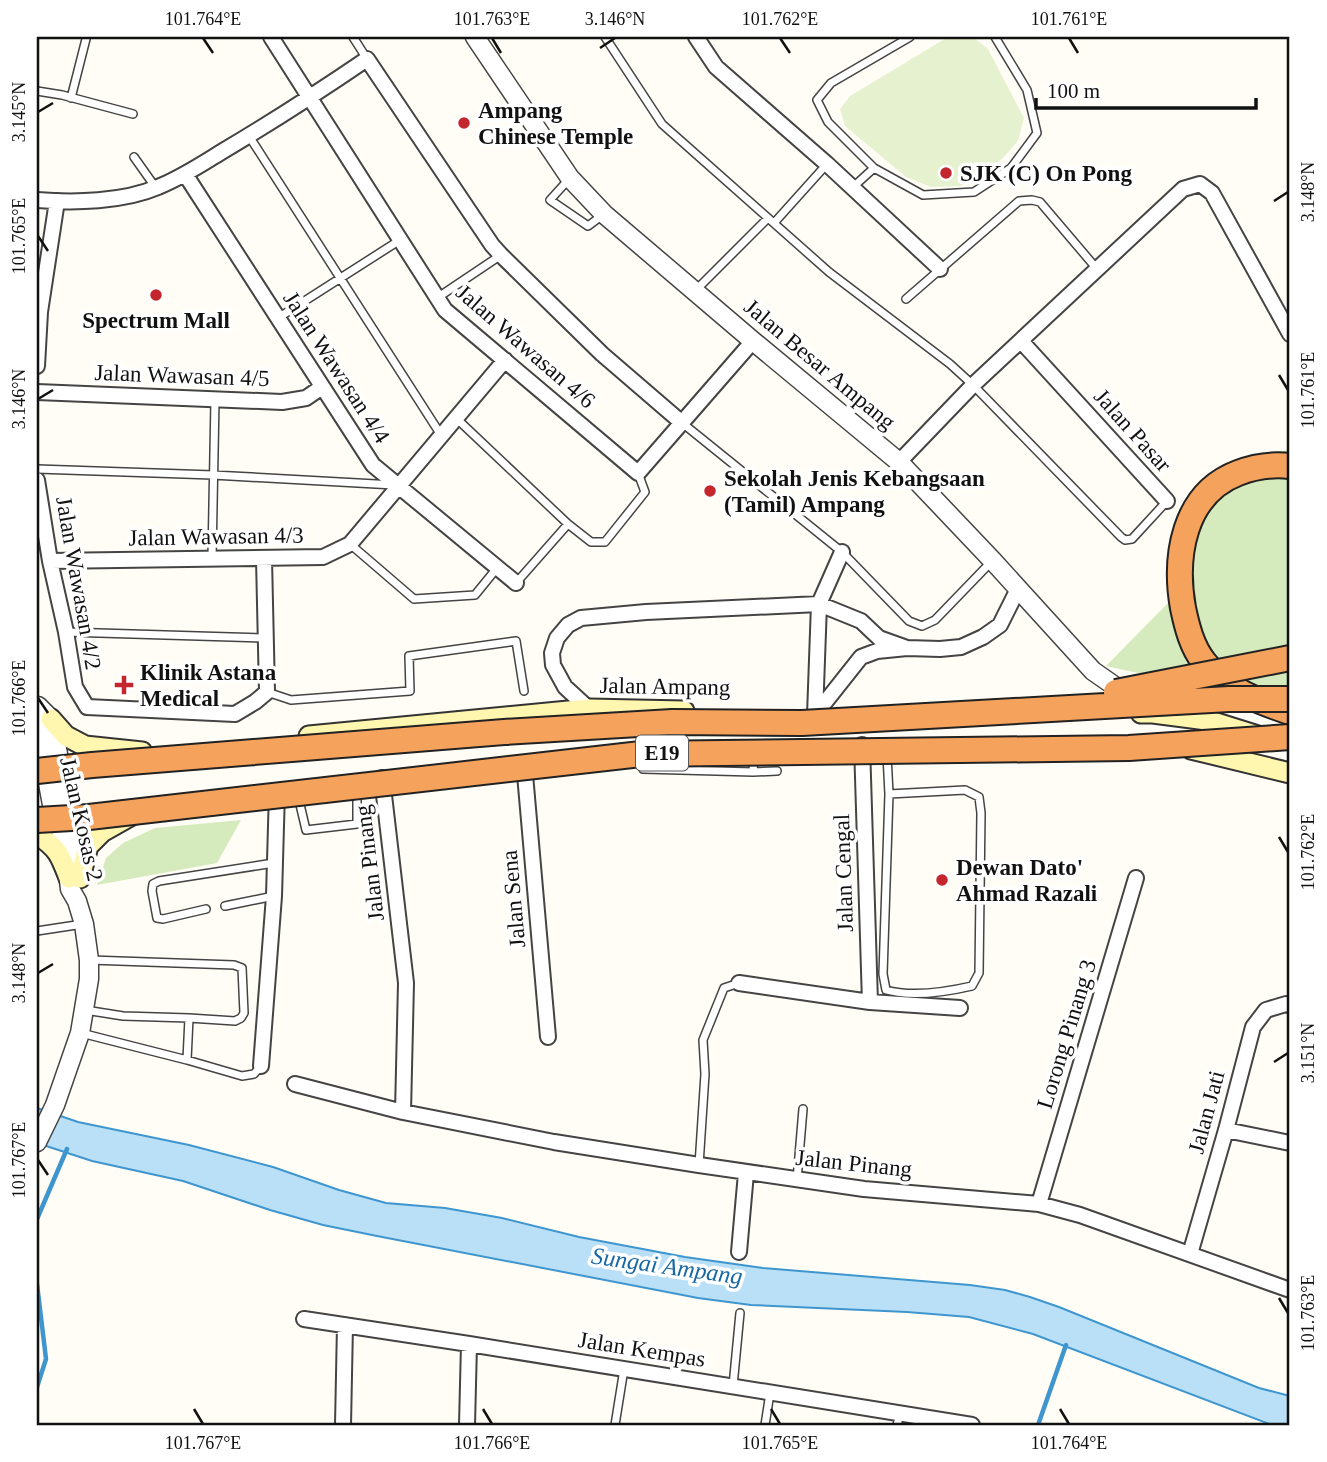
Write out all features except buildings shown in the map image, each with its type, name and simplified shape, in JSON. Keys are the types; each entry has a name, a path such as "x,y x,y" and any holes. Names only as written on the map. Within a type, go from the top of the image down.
{"highway":[{"path":"1290,466 1273,464 1250,468 1227,477 1209,492 1193,511 1181,546 1180,569 1180,592 1186,625 1204,663 1230,687 1290,712"},
{"path":"1019,711 1290,659"},
{"name":"E19","path":"44,763 92,765 672,722 802,723 1229,699 1290,699"},
{"name":"E19","path":"49,812 89,817 641,754 1129,748 1290,737"}],"main road":[{"name":"Jalan Ampang","path":"44,763 589,709 815,715 1060,716 1153,713 1207,720 1290,747"},
{"path":"40,713 66,736 85,746 142,752"},
{"path":"813,743 815,715"},
{"path":"49,812 149,807 524,757 649,746 1143,739 1290,773"},
{"path":"74,878 88,846 102,832 149,807"},
{"path":"37,834 52,844 74,878"}],"street":[{"name":"Jalan Wawasan 4/6","path":"271,37 445,310 638,473"},
{"name":"Jalan Besar Ampang","path":"475,37 570,178 604,214 899,462 1093,671 1153,713"},
{"path":"696,37 716,67 827,164 940,269"},
{"path":"37,200 118,198 156,188 249,136 367,59 492,245 602,354 681,422"},
{"name":"Jalan Wawasan 4/4","path":"185,174 373,465 516,583"},
{"path":"899,462 973,385 1183,189 1200,184 1212,193 1290,334"},
{"path":"37,366 40,312 57,201"},
{"path":"638,473 753,341"},
{"name":"Jalan Pasar","path":"1021,341 1167,501"},
{"name":"Jalan Wawasan 4/3","path":"50,561 323,557 350,544 505,360"},
{"name":"Jalan Wawasan 4/5","path":"37,392 294,402 306,398 322,387"},
{"name":"Jalan Wawasan 4/2","path":"37,480 75,687 87,707 235,714 267,692"},
{"path":"815,715 820,604 842,552"},
{"path":"264,559 267,692"},
{"path":"815,715 861,657 877,651 961,647 1000,625 1018,589"},
{"path":"589,709 565,687 553,665 552,653 557,638 568,625 581,618 646,612 820,604 861,621 878,638 907,648"},
{"path":"40,713 44,763"},
{"path":"40,713 44,763"},
{"name":"Jalan Cengal","path":"862,743 870,1002"},
{"name":"Jalan Sena","path":"524,757 548,1037"},
{"name":"Jalan Kosas 2","path":"37,1142 53,1110 80,1033 89,979 84,924 77,901 81,888 74,878 76,836 49,812 44,763"},
{"name":"Jalan Pinang","path":"382,777 406,983 403,1112"},
{"path":"261,1066 275,863 286,790"},
{"name":"Lorong Pinang 3","path":"1039,1203 1136,878"},
{"path":"739,983 870,1002 960,1008"},
{"name":"Jalan Jati","path":"1190,1254 1253,1027 1266,1010 1290,1004"},
{"name":"Jalan Pinang","path":"295,1084 403,1112 554,1142 746,1173 864,1189 1039,1203 1290,1290"},
{"path":"1226,1130 1290,1143"},
{"path":"739,1252 746,1173"},
{"name":"Jalan Kempas","path":"304,1319 469,1343 770,1393 898,1419 972,1425"},
{"path":"344,1425 345,1325"},
{"path":"467,1425 469,1343"}],"lane":[{"path":"354,37 367,59"},
{"path":"605,37 662,124 829,272 950,364 973,385"},
{"path":"910,37 831,83 817,100 828,122 874,168 923,195 974,192 1011,168 1037,132 1027,90 995,37"},
{"path":"71,98 86,39"},
{"path":"37,91 133,114"},
{"path":"249,136 441,435"},
{"path":"134,157 156,188"},
{"path":"694,292 771,221 827,164"},
{"path":"852,188 874,168"},
{"path":"570,178 550,200 588,226 604,214"},
{"path":"905,299 1019,201 1040,202 1098,269"},
{"path":"278,318 400,240"},
{"path":"437,298 501,255"},
{"name":"Jalan Pasar","path":"973,385 1125,540 1132,539 1167,501"},
{"path":"212,559 215,400"},
{"path":"456,418 568,524 591,542 605,542 645,492 638,473"},
{"path":"681,422 842,552 909,621 922,626 934,620 993,561"},
{"path":"37,469 398,485"},
{"path":"516,583 568,524"},
{"path":"350,544 414,600 475,595 498,568"},
{"path":"66,632 265,638"},
{"path":"267,692 291,700 410,691 409,656 516,641 524,691"},
{"path":"886,742 889,794 883,974 886,989 899,993 955,990 972,986 978,973 979,797 965,790 889,794"},
{"path":"753,772 755,744"},
{"path":"643,769 777,771"},
{"path":"286,790 306,830 357,824 357,780"},
{"path":"206,909 157,918 153,884 275,863"},
{"path":"225,906 274,896"},
{"path":"37,931 84,924"},
{"path":"85,1010 123,1016 234,1021 244,1013 242,968 234,965 89,960"},
{"path":"699,1165 705,1074 704,1040 724,988 739,983"},
{"path":"187,1060 189,1018"},
{"path":"80,1033 242,1076 254,1074 261,1066"},
{"path":"797,1180 803,1109"},
{"path":"733,1387 740,1313"},
{"path":"615,1425 624,1369"},
{"path":"765,1425 770,1393"}],"green space":[{"path":"948,37 973,37 988,49 1024,118 1018,141 980,178 960,186 931,187 906,177 845,126 840,109 850,96"},
{"path":"1290,450 1290,706 1106,666 1168,603 1175,532 1235,468 1275,452"},
{"path":"241,820 217,863 97,885 106,858 123,843 155,828"}],"water":[{"name":"Sungai Ampang","path":"37,1108 78,1122 189,1145 273,1167 386,1203 445,1208 685,1257 763,1268 1005,1290 1059,1307 1259,1388 1290,1396 1290,1425 1272,1425 1033,1334 969,1317 751,1305 698,1298 323,1225 183,1181 92,1161 37,1143"}],"waterway":[{"path":"37,1219 67,1149"},
{"path":"37,1284 46,1359 37,1387"},
{"path":"1038,1425 1066,1345"}],"place":[{"name":"Ampang Chinese Temple","path":"464,123"},
{"name":"SJK (C) On Pong","path":"946,173"},
{"name":"Spectrum Mall","path":"156,295"},
{"name":"Sekolah Jenis Kebangsaan (Tamil) Ampang","path":"710,491"},
{"name":"Klinik Astana Medical","path":"124,685"},
{"name":"Dewan Dato' Ahmad Razali","path":"942,880"}]}
